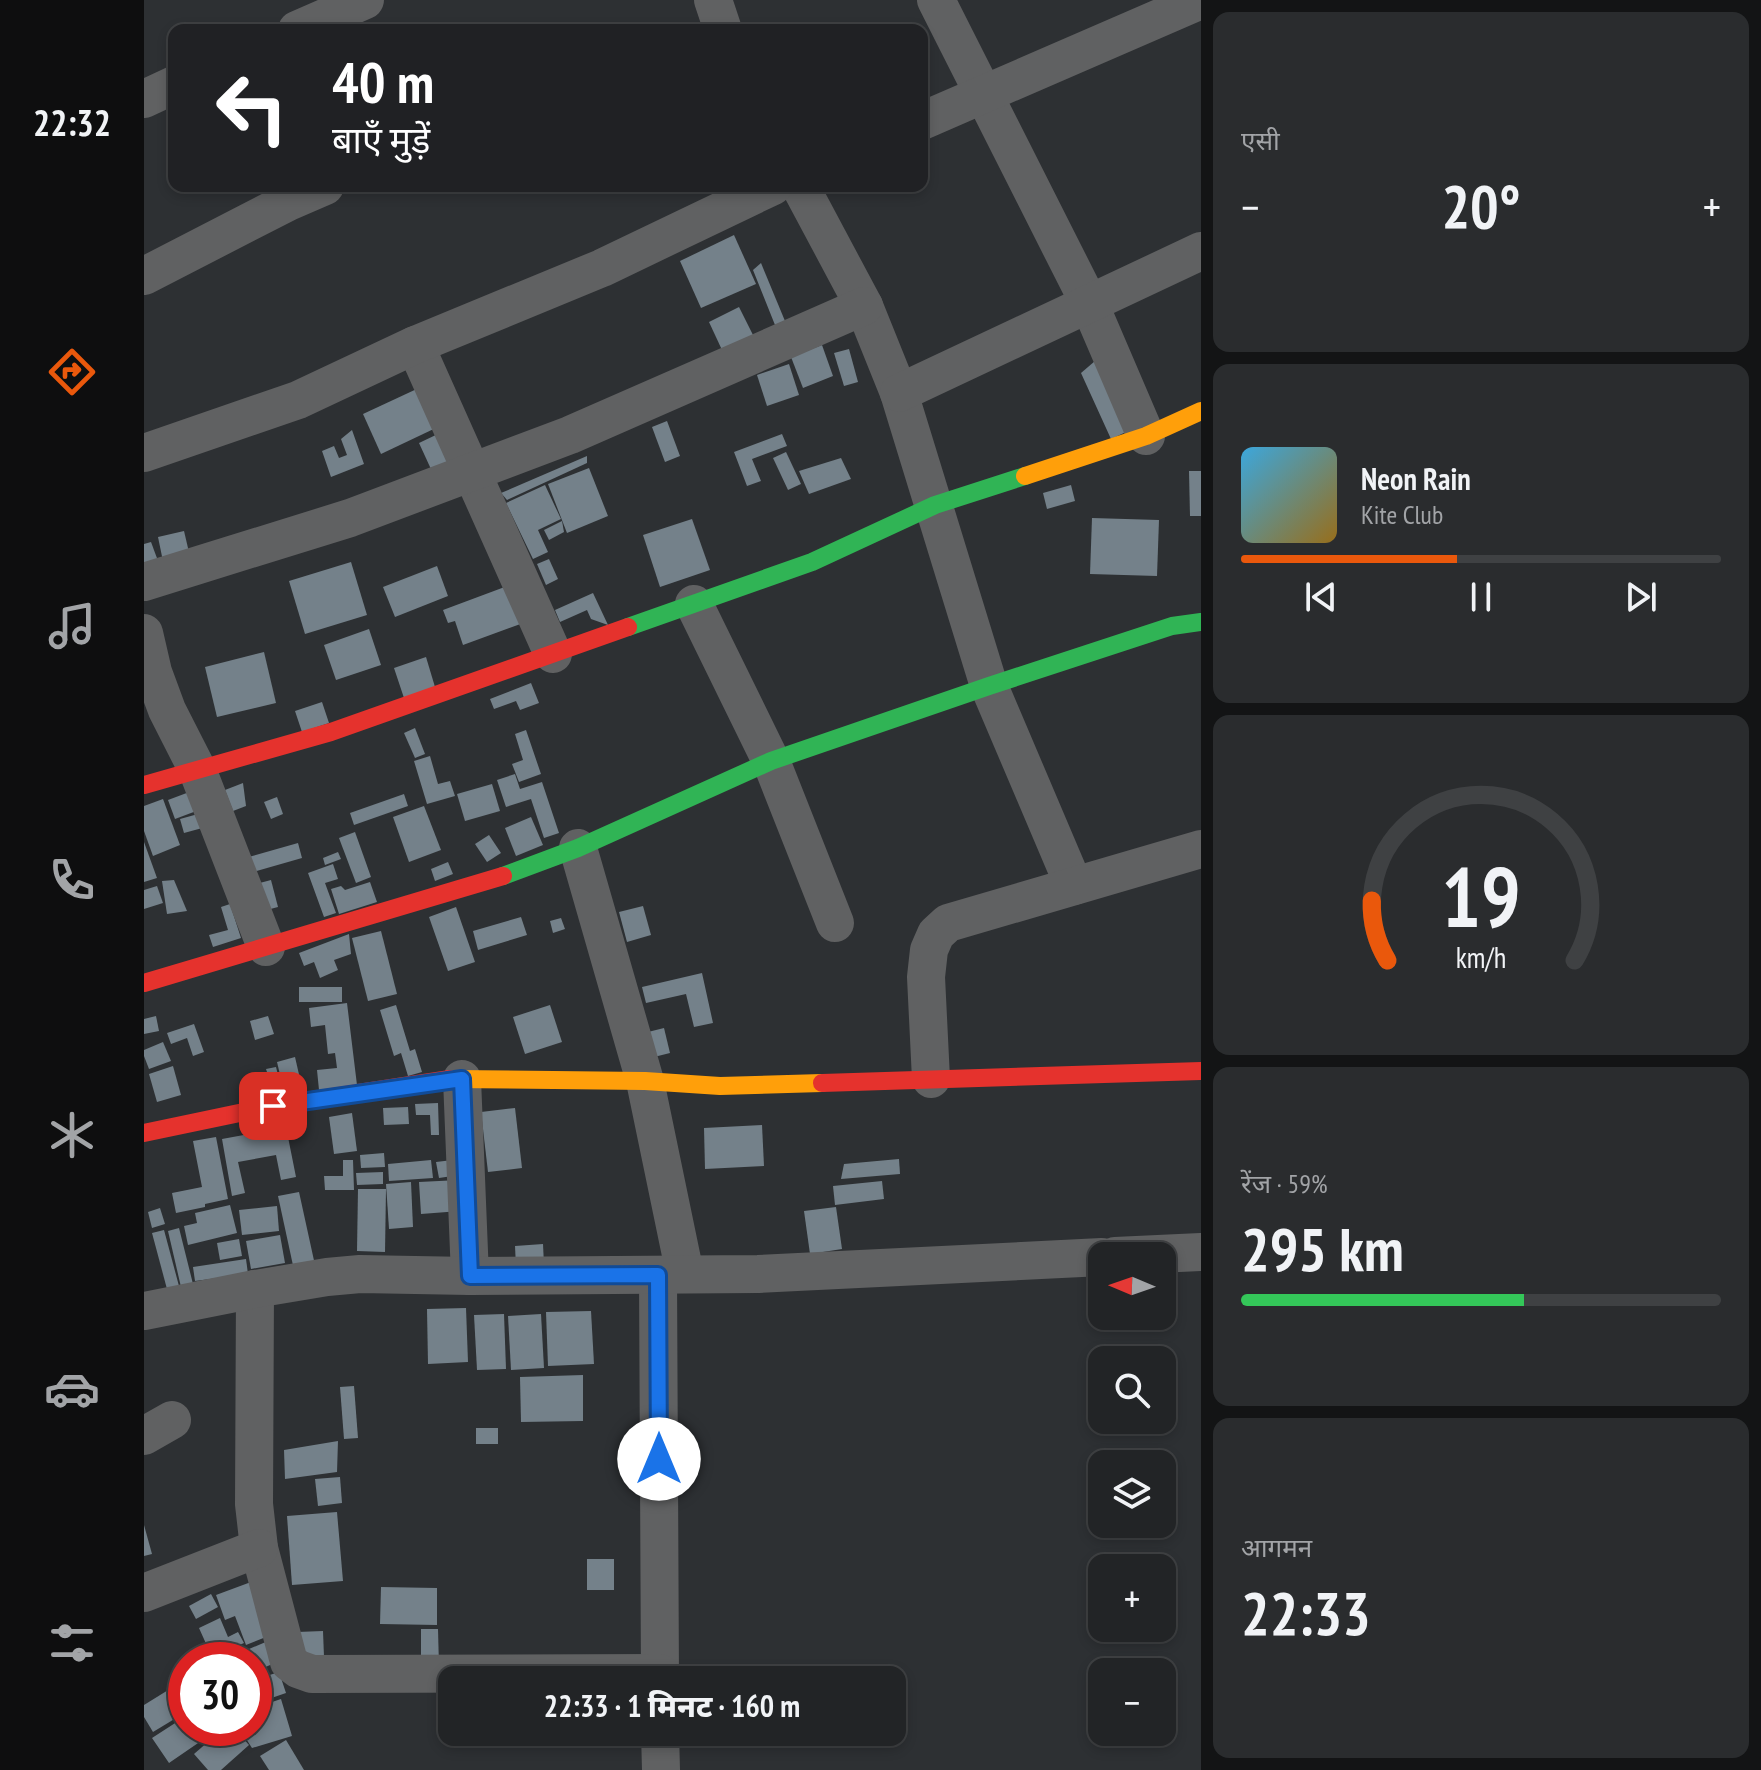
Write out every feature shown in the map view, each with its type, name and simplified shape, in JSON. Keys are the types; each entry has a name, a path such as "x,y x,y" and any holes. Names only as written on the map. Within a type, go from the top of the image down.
{"street":[{"path":"713,0 721,24"},
{"path":"936,0 1089,303 1146,436"},
{"path":"928,119 1201,0"},
{"path":"312,24 344,11"},
{"path":"144,99 168,88"},
{"path":"144,276 311,192"},
{"path":"144,453 298,400 415,345 602,268 760,192"},
{"path":"803,192 864,306 899,393 989,686 1074,886"},
{"path":"899,393 1201,251"},
{"path":"144,582 350,518 570,435 864,306"},
{"path":"415,345 553,654"},
{"path":"144,785 331,732 553,654 812,562 935,505 1146,436 1201,411"},
{"path":"694,604 771,761 835,923"},
{"path":"144,983 493,880 578,848 771,761 1172,626 1201,622"},
{"path":"144,633 153,672 167,710 197,769 266,947"},
{"path":"578,848 645,1081 671,1275 660,1666"},
{"path":"931,1079 926,977 929,950 936,934 948,923 1201,849"},
{"path":"144,1133 273,1106 462,1079 645,1081 720,1086 1201,1071"},
{"path":"462,1079 470,1276"},
{"path":"1176,1253 1201,1252"},
{"path":"144,1311 255,1289 360,1274 758,1274 1088,1258"},
{"path":"255,1289 254,1504 259,1548 289,1662 312,1674 438,1675"},
{"path":"144,1593 259,1548"},
{"path":"660,1746 661,1770"}],"building":[{"path":"734,235 756,284 701,308 680,261"},
{"path":"761,263 785,321 775,325 753,270"},
{"path":"739,307 753,335 722,350 709,322"},
{"path":"822,345 833,376 803,388 791,357"},
{"path":"849,349 858,382 844,386 834,353"},
{"path":"1095,361 1126,432 1111,439 1081,373"},
{"path":"789,364 799,395 767,406 757,375"},
{"path":"421,387 440,426 381,454 363,414"},
{"path":"667,421 680,456 665,462 652,427"},
{"path":"352,430 364,464 331,477 322,451 334,446 339,458 347,455 341,439"},
{"path":"440,433 457,471 436,480 419,443"},
{"path":"782,434 787,446 752,459 761,481 747,486 734,452"},
{"path":"786,452 801,484 788,490 773,458"},
{"path":"587,456 587,463 507,500 501,493"},
{"path":"841,458 851,479 809,494 799,471"},
{"path":"589,468 608,516 567,533 548,484"},
{"path":"1189,471 1201,471 1201,516 1190,516"},
{"path":"545,485 561,519 538,530 548,552 533,559 506,503"},
{"path":"1071,485 1075,501 1047,509 1043,493"},
{"path":"1092,518 1159,520 1157,576 1090,574"},
{"path":"692,519 710,570 660,587 643,535"},
{"path":"562,521 564,532 549,540 544,530"},
{"path":"184,531 192,565 165,571 158,537"},
{"path":"151,542 161,569 144,575 144,544"},
{"path":"549,559 558,579 546,585 537,564"},
{"path":"351,562 367,615 305,634 289,581"},
{"path":"437,566 448,596 395,617 383,587"},
{"path":"513,584 526,622 463,645 455,621 448,623 443,610"},
{"path":"593,593 608,625 591,619 587,610 560,622 555,610"},
{"path":"369,629 381,665 336,680 324,645"},
{"path":"264,652 276,703 217,717 205,667"},
{"path":"426,657 435,687 404,698 394,668"},
{"path":"531,683 539,703 520,710 516,701 494,709 490,699"},
{"path":"322,702 329,723 302,732 295,711"},
{"path":"415,728 425,754 415,758 404,733"},
{"path":"526,730 541,774 519,782 512,764 523,760 515,734"},
{"path":"430,756 438,784 450,781 455,796 427,804 414,761"},
{"path":"515,774 520,789 542,782 559,833 544,838 531,799 506,807 497,780"},
{"path":"243,783 246,806 233,811 225,790"},
{"path":"492,784 500,811 465,821 457,794"},
{"path":"192,791 199,810 175,819 168,800"},
{"path":"404,794 408,806 354,825 350,813"},
{"path":"277,797 283,814 271,819 264,802"},
{"path":"163,799 180,845 153,856 144,831 144,806"},
{"path":"424,806 441,850 409,862 393,817"},
{"path":"198,814 206,827 184,833 180,819"},
{"path":"531,817 543,845 516,856 505,828"},
{"path":"355,832 371,877 356,883 339,838"},
{"path":"489,835 501,853 487,862 475,844"},
{"path":"144,842 157,878 144,882"},
{"path":"298,843 302,858 250,873 245,858"},
{"path":"338,852 341,859 325,865 323,858"},
{"path":"448,862 453,874 435,881 431,869"},
{"path":"333,864 338,879 325,883 336,913 324,917 308,873"},
{"path":"174,880 187,911 167,914 162,881"},
{"path":"271,880 278,907 259,912 252,885"},
{"path":"370,882 377,902 339,914 331,889 341,886 345,890"},
{"path":"157,886 163,903 144,909 144,890"},
{"path":"230,904 241,938 213,947 209,935 228,930 221,907"},
{"path":"643,906 651,935 627,942 619,912"},
{"path":"456,907 475,962 448,971 429,917"},
{"path":"521,917 527,935 478,950 473,931"},
{"path":"561,918 565,929 553,933 550,921"},
{"path":"381,931 397,994 368,1001 352,938"},
{"path":"349,934 351,954 334,960 338,970 320,978 314,962 304,966 299,953"},
{"path":"702,973 713,1023 694,1027 686,994 646,1003 642,987"},
{"path":"299,987 342,987 342,1002 299,1002"},
{"path":"347,1003 357,1085 319,1090 317,1070 337,1068 335,1053 328,1054 325,1025 311,1027 309,1008"},
{"path":"396,1005 410,1051 415,1049 422,1072 408,1076 401,1053 394,1056 380,1010"},
{"path":"550,1005 562,1042 525,1054 513,1017"},
{"path":"156,1016 159,1031 144,1034 144,1019"},
{"path":"268,1016 274,1034 255,1040 250,1021"},
{"path":"194,1024 204,1052 193,1056 187,1038 171,1044 167,1033"},
{"path":"664,1028 670,1053 654,1057 648,1032"},
{"path":"163,1042 171,1061 149,1069 144,1050"},
{"path":"295,1057 303,1092 285,1096 277,1062"},
{"path":"173,1066 181,1095 157,1102 149,1074"},
{"path":"276,1067 283,1095 250,1103 246,1084 269,1078 266,1069"},
{"path":"438,1103 439,1135 431,1135 430,1115 416,1115 415,1104"},
{"path":"408,1107 409,1124 384,1125 383,1108"},
{"path":"515,1108 522,1168 488,1172 481,1112"},
{"path":"352,1113 357,1151 334,1154 329,1117"},
{"path":"762,1125 764,1166 705,1169 704,1128"},
{"path":"286,1127 296,1177 281,1180 276,1155 238,1162 245,1193 232,1196 222,1139"},
{"path":"216,1137 228,1199 176,1213 172,1193 202,1187 193,1141"},
{"path":"384,1153 385,1167 361,1168 360,1155"},
{"path":"461,1159 459,1175 439,1178 436,1162"},
{"path":"899,1159 900,1174 841,1179 844,1164"},
{"path":"343,1160 353,1160 354,1190 325,1190 324,1176 343,1176"},
{"path":"431,1160 433,1178 389,1181 388,1164"},
{"path":"383,1172 383,1184 357,1185 356,1173"},
{"path":"459,1180 460,1211 421,1214 419,1182"},
{"path":"882,1181 884,1199 835,1205 833,1186"},
{"path":"411,1182 413,1227 389,1229 386,1184"},
{"path":"358,1189 386,1189 385,1252 357,1251"},
{"path":"299,1192 315,1265 294,1270 278,1196"},
{"path":"230,1205 237,1233 188,1245 184,1226 197,1223 195,1213"},
{"path":"277,1206 279,1231 242,1235 239,1210"},
{"path":"836,1207 842,1249 810,1254 804,1211"},
{"path":"160,1208 165,1224 152,1228 148,1212"},
{"path":"179,1228 193,1284 181,1287 168,1231"},
{"path":"164,1230 179,1286 167,1289 152,1233"},
{"path":"280,1235 285,1263 251,1269 246,1241"},
{"path":"239,1239 242,1256 220,1260 217,1243"},
{"path":"543,1244 544,1265 516,1267 515,1246"},
{"path":"246,1259 248,1274 195,1281 193,1267"},
{"path":"466,1308 468,1362 428,1364 427,1309"},
{"path":"591,1311 594,1364 548,1366 546,1312"},
{"path":"504,1314 506,1369 477,1370 474,1315"},
{"path":"541,1314 544,1368 511,1370 508,1316"},
{"path":"583,1375 583,1421 521,1422 520,1377"},
{"path":"354,1386 358,1438 344,1439 340,1387"},
{"path":"476,1428 498,1428 498,1444 476,1444"},
{"path":"338,1441 337,1472 285,1479 284,1450"},
{"path":"340,1477 342,1503 318,1506 315,1479"},
{"path":"337,1512 343,1581 292,1585 287,1516"},
{"path":"144,1525 152,1554 144,1556"},
{"path":"587,1559 614,1559 614,1590 587,1590"},
{"path":"251,1582 271,1635 245,1642 235,1616 225,1620 216,1595"},
{"path":"381,1587 437,1588 437,1625 380,1624"},
{"path":"211,1594 218,1607 196,1619 189,1606"},
{"path":"220,1618 228,1637 238,1632 243,1642 205,1642 199,1628"},
{"path":"421,1629 438,1629 439,1666 421,1667"},
{"path":"323,1631 324,1657 298,1658 297,1632"},
{"path":"275,1638 277,1662 272,1664 272,1642 266,1642"},
{"path":"279,1672 286,1693 272,1698 272,1674"},
{"path":"168,1690 168,1723 153,1732 144,1717 144,1705"},
{"path":"281,1699 292,1736 272,1742 272,1702"},
{"path":"168,1728 168,1746 194,1746 169,1763 152,1738"},
{"path":"286,1740 304,1770 269,1770 260,1756"},
{"path":"203,1746 248,1746 221,1770 208,1770 194,1754"}],"traffic: fast":[{"path":"628,627 812,562 935,505 1025,476"},
{"path":"503,876 578,848 771,761 1172,626 1201,622"}],"traffic: slow":[{"path":"1025,476 1146,436 1201,411"},
{"path":"450,1079 645,1081 720,1086 822,1083"}],"traffic: jam":[{"path":"144,785 331,732 628,627"},
{"path":"144,983 503,876"},
{"path":"822,1083 1201,1071"},
{"path":"144,1133 273,1106 450,1079"}],"route":[{"path":"273,1106 462,1079 470,1276 658,1275 659,1459"}]}
